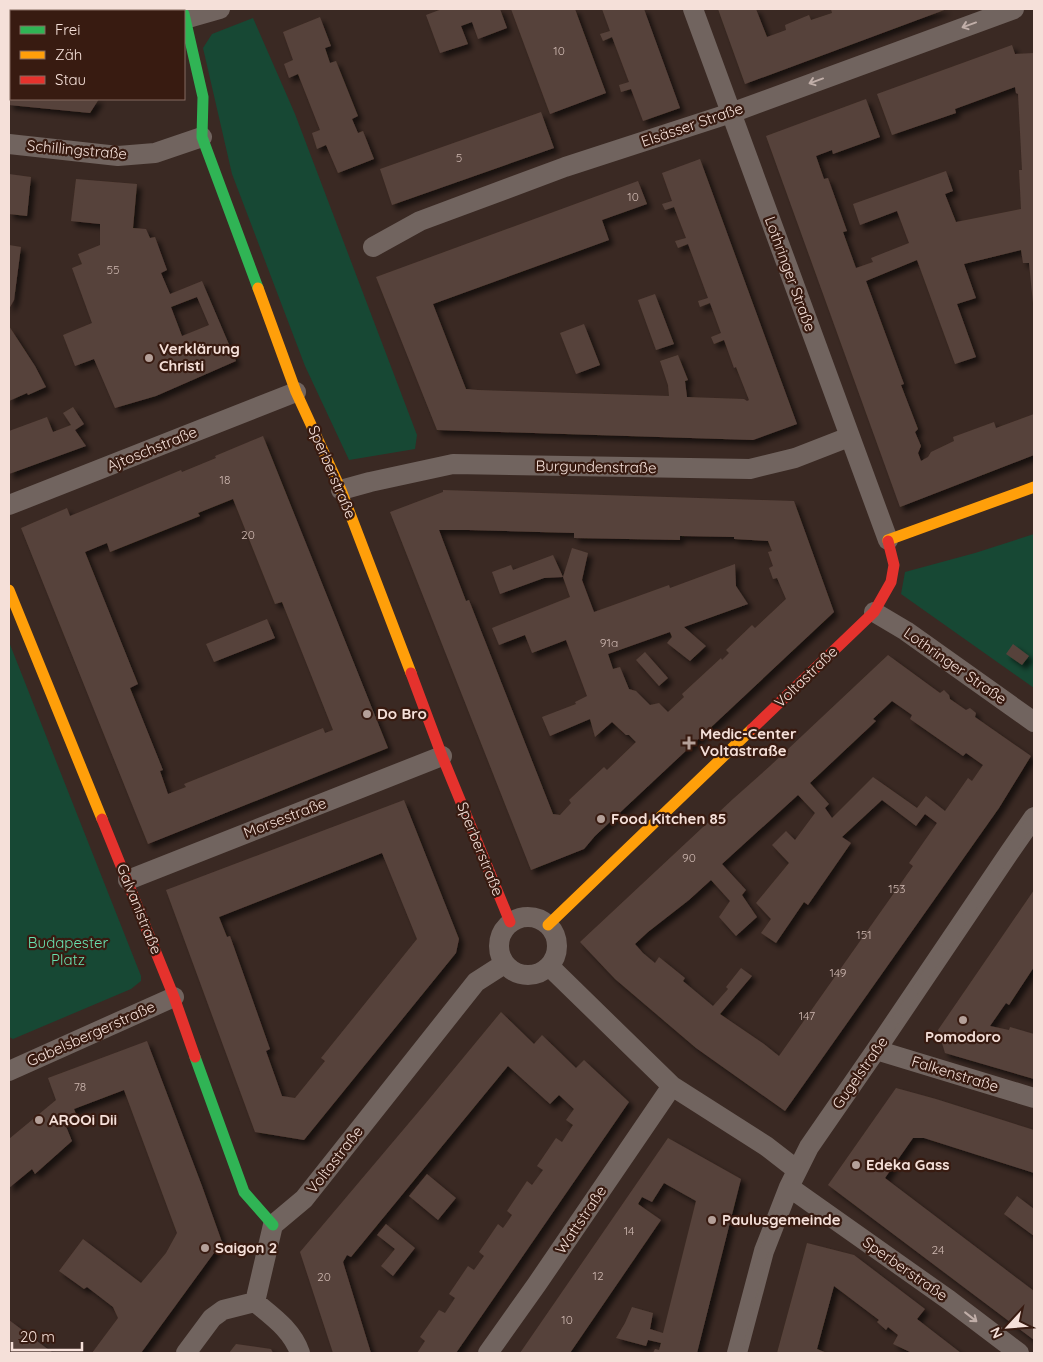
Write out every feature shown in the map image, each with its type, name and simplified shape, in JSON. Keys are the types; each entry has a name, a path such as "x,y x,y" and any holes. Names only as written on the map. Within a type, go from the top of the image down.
{"street":[{"path":"185,13 220,9"},
{"name":"Lothringer Straße","path":"693,9 888,540"},
{"name":"Elsässer Straße","path":"373,247 420,221 565,167 730,112 1014,9"},
{"name":"Sperberstraße","path":"185,17 203,98 202,137 296,392 341,490 442,756 510,922"},
{"name":"Schillingstraße","path":"9,144 118,156 154,153 202,137"},
{"name":"Ajtoschstraße","path":"9,506 296,392"},
{"name":"Burgundenstraße","path":"341,490 453,464 750,469 795,458 849,437"},
{"path":"888,540 1034,487"},
{"name":"Voltastraße","path":"548,925 874,612 891,582 894,566 888,540"},
{"name":"Galvanistraße","path":"9,590 174,997 244,1192 272,1225"},
{"name":"Lothringer Straße","path":"874,612 906,630 1034,722"},
{"name":"Morsestraße","path":"128,880 442,756"},
{"name":"Gugelstraße","path":"737,1353 764,1251 793,1179 809,1146 1034,817"},
{"path":"521,917 534,917 548,925 556,938 557,951 549,966 540,972 530,975 518,974 504,964 498,949 501,932 510,922 521,917"},
{"name":"Voltastraße","path":"272,1225 304,1199 476,982 504,964"},
{"name":"Sperberstraße","path":"549,966 672,1086 766,1146 793,1179 1019,1353"},
{"name":"Gabelsbergerstraße","path":"9,1070 174,997"},
{"name":"Falkenstraße","path":"876,1050 1034,1098"},
{"name":"Wattstraße","path":"488,1353 543,1276 672,1086"},
{"path":"255,1302 272,1225"},
{"path":"186,1353 212,1318 222,1310 255,1302"},
{"path":"255,1302 285,1327 300,1353"}],"green space":[{"path":"253,18 295,114 417,435 415,449 349,460 305,366 232,174 203,48 212,34"},
{"path":"1034,534 1034,688 901,594 905,572 975,553"},
{"name":"Budapester Platz","path":"9,642 141,976 141,981 131,989 13,1039 9,1037"}],"building":[{"path":"138,9 138,10 115,10"},
{"path":"442,9 500,9 507,28 478,39 472,22 461,26 468,44 440,53 426,15"},
{"path":"511,9 575,9 606,93 550,114"},
{"path":"602,9 644,9 680,108 643,121 631,89 621,92 619,85 629,82 612,37 603,41 600,34 610,31"},
{"path":"718,9 756,9 767,37 786,30 785,25 809,15 811,20 832,13 831,9 947,9 745,84"},
{"path":"320,17 331,46 325,48 330,63 336,61 358,116 352,119 358,133 363,131 374,159 338,173 326,145 317,149 312,133 320,130 298,74 289,78 284,64 293,60 283,32"},
{"path":"1012,45 1015,54 1034,53 1034,303 1029,263 1023,263 1021,250 964,264 976,298 957,304 976,357 955,364 917,260 866,281 904,384 901,385 918,429 915,432 921,446 918,453 921,461 928,457 931,452 954,441 953,437 994,422 996,428 1034,414 1034,455 900,507 766,136 866,99 880,137 833,154 832,150 816,156 824,179 828,178 847,231 843,232 856,268 873,262 871,258 909,243 897,211 860,225 853,204 946,171 953,191 945,194 956,222 1021,209 1019,170 1022,170 1018,94 1015,87 955,109 956,113 892,135 877,94"},
{"path":"9,57 10,100 98,100 90,113 9,105"},
{"path":"541,112 554,148 392,205 380,169"},
{"path":"700,159 797,424 753,440 437,430 376,277 638,181 647,204 602,220 609,240 433,304 466,389 669,396 668,385 660,361 678,355 688,380 685,381 687,397 749,400 736,367 734,368 724,340 714,344 711,337 721,333 710,303 700,307 698,301 708,298 688,244 678,248 675,241 686,238 674,207 665,210 662,204 672,201 662,173"},
{"path":"9,174 31,177 27,216 9,214"},
{"path":"76,179 137,184 133,228 146,229 150,238 155,237 167,270 161,273 170,294 202,281 236,361 156,396 115,408 94,359 75,366 63,335 92,323 72,268 82,264 78,254 100,245 100,224 71,221","holes":["197,297 209,325 182,336 171,307"]},
{"path":"9,245 21,247 14,300 9,309"},
{"path":"655,294 674,344 656,350 638,300"},
{"path":"584,324 600,365 576,374 560,333"},
{"path":"9,326 46,387 9,401"},
{"path":"73,407 84,424 75,430 86,446 9,474 9,431 47,417 53,432 71,425 63,413"},
{"path":"263,436 388,748 148,844 21,528 67,508 70,516 181,470 182,472 216,458 215,456","holes":["233,499 275,604 282,602 333,730 325,733 323,728 184,784 186,787 168,794 160,771 163,770 130,688 138,684 85,552 107,543 110,552 200,516 198,513"]},
{"path":"443,490 794,501 834,612 595,836 584,849 531,870 390,512 443,492","holes":["439,530 574,533 574,538 680,540 680,536 734,537 734,539 768,541 772,551 768,552 773,566 769,568 773,579 777,578 786,599 755,628 752,625 726,650 729,653 682,694 684,697 668,712 659,703 650,705 636,691 629,689 620,667 613,669 608,654 670,632 672,637 667,643 690,661 706,646 684,627 748,604 736,586 735,564 670,588 669,585 594,612 582,580 588,553 572,548 563,577 570,597 492,628 499,645 525,635 532,653 566,640 587,696 575,702 576,704 542,717 550,736 590,719 595,737 612,722 636,742 607,770 604,767 569,800 571,803 560,815 553,814 469,600 466,601"]},
{"path":"553,555 563,577 544,578 500,594 492,572 511,565 513,570"},
{"path":"267,619 275,638 214,662 206,644"},
{"path":"1013,644 1029,656 1022,665 1006,654"},
{"path":"645,652 668,678 659,686 636,660"},
{"path":"888,655 940,693 944,690 950,699 966,710 970,708 976,713 975,717 1031,756 999,808 785,1111 696,1048 615,979 580,942","holes":["892,701 912,715 910,719 963,756 966,753 983,765 972,781 968,778 945,811 926,796 917,808 873,777 832,818 825,808 829,804 810,783 876,721 873,719","798,795 815,813 795,840 786,831 772,845 789,863 756,903 771,919 761,933 776,943 804,902 808,905 851,843 842,837 882,800 916,826 925,814 937,823 909,863 913,866 779,1056 720,1014 752,976 741,968 726,987 728,989 713,1006 683,981 685,978 659,957 655,963 635,944 711,880 730,901 719,917 736,936 757,917 742,895 746,890 722,864"]},
{"path":"404,800 459,939 456,953 304,1140 255,1132 166,890","holes":["382,853 417,939 321,1058 325,1061 295,1098 282,1096 266,1051 270,1049 230,936 227,937 219,917"]},
{"path":"1034,890 1034,967 1009,1005 1006,1003 990,1026 1009,1030 1010,1027 1034,1034 1034,1079 945,1053 938,1030"},
{"path":"501,1012 534,1044 542,1035 576,1068 584,1060 629,1102 456,1353 417,1353 425,1341 420,1337 439,1310 445,1313 455,1298 449,1294 468,1266 474,1270 484,1256 479,1252 498,1224 503,1228 508,1221 512,1215 507,1211 527,1181 532,1185 543,1170 537,1166 556,1138 562,1142 573,1125 566,1120 574,1109 559,1095 550,1104 508,1066 351,1257 347,1255 343,1262 371,1353 333,1353 300,1252"},
{"path":"147,1041 222,1242 141,1353 92,1353 118,1318 113,1307 87,1287 84,1289 59,1271 83,1239 141,1283 166,1253 177,1233 124,1090 74,1109 76,1114 63,1119 72,1141 35,1174 32,1169 9,1188 9,1139 56,1100 48,1078"},
{"path":"896,1088 1034,1130 1034,1173 924,1138 913,1138 885,1178 1034,1291 1034,1340 828,1185"},
{"path":"668,1138 741,1179 697,1353 653,1353 655,1349 659,1350 661,1343 648,1340 646,1346 616,1338 632,1307 653,1313 650,1329 663,1333 696,1201 664,1183 652,1202 642,1197 638,1204 661,1220 570,1353 520,1353"},
{"path":"427,1174 456,1198 438,1220 409,1196"},
{"path":"1017,1196 1034,1209 1034,1236 1004,1214"},
{"path":"386,1224 415,1248 393,1276 381,1266 395,1249 377,1235"},
{"path":"807,1243 854,1255 925,1309 917,1319 961,1353 909,1353 893,1344 898,1335 888,1327 886,1330 877,1322 879,1320 834,1286 817,1349 827,1353 777,1353"},
{"path":"9,1320 53,1353 9,1353"},
{"path":"236,1344 271,1349 273,1353 229,1353"}],"tram line":[{"path":"732,1353 759,1249 778,1196 793,1167 814,1130 1034,807"},
{"path":"742,1353 768,1252 792,1189 813,1150 1034,825"}],"traffic: fast":[{"path":"185,18 203,97 202,137 258,288"},
{"path":"195,1057 244,1192 273,1225"}],"traffic: slow":[{"path":"258,288 296,392 341,490 411,673"},
{"path":"888,541 1034,487"},
{"path":"9,590 102,819"},
{"path":"548,925 752,729"}],"traffic: jam":[{"path":"752,729 874,612 891,582 894,565 888,541"},
{"path":"411,673 442,756 510,922"},
{"path":"102,819 174,997 195,1057"}],"place":[{"name":"Verklärung Christi","path":"149,358"},
{"name":"Do Bro","path":"367,714"},
{"name":"Medic-Center Voltastraße","path":"689,743"},
{"name":"Food Kitchen 85","path":"601,819"},
{"name":"Pomodoro","path":"963,1020"},
{"name":"AROOi Dii","path":"39,1120"},
{"name":"Edeka Gass","path":"856,1165"},
{"name":"Paulusgemeinde","path":"712,1220"},
{"name":"Saigon 2","path":"205,1248"}]}
